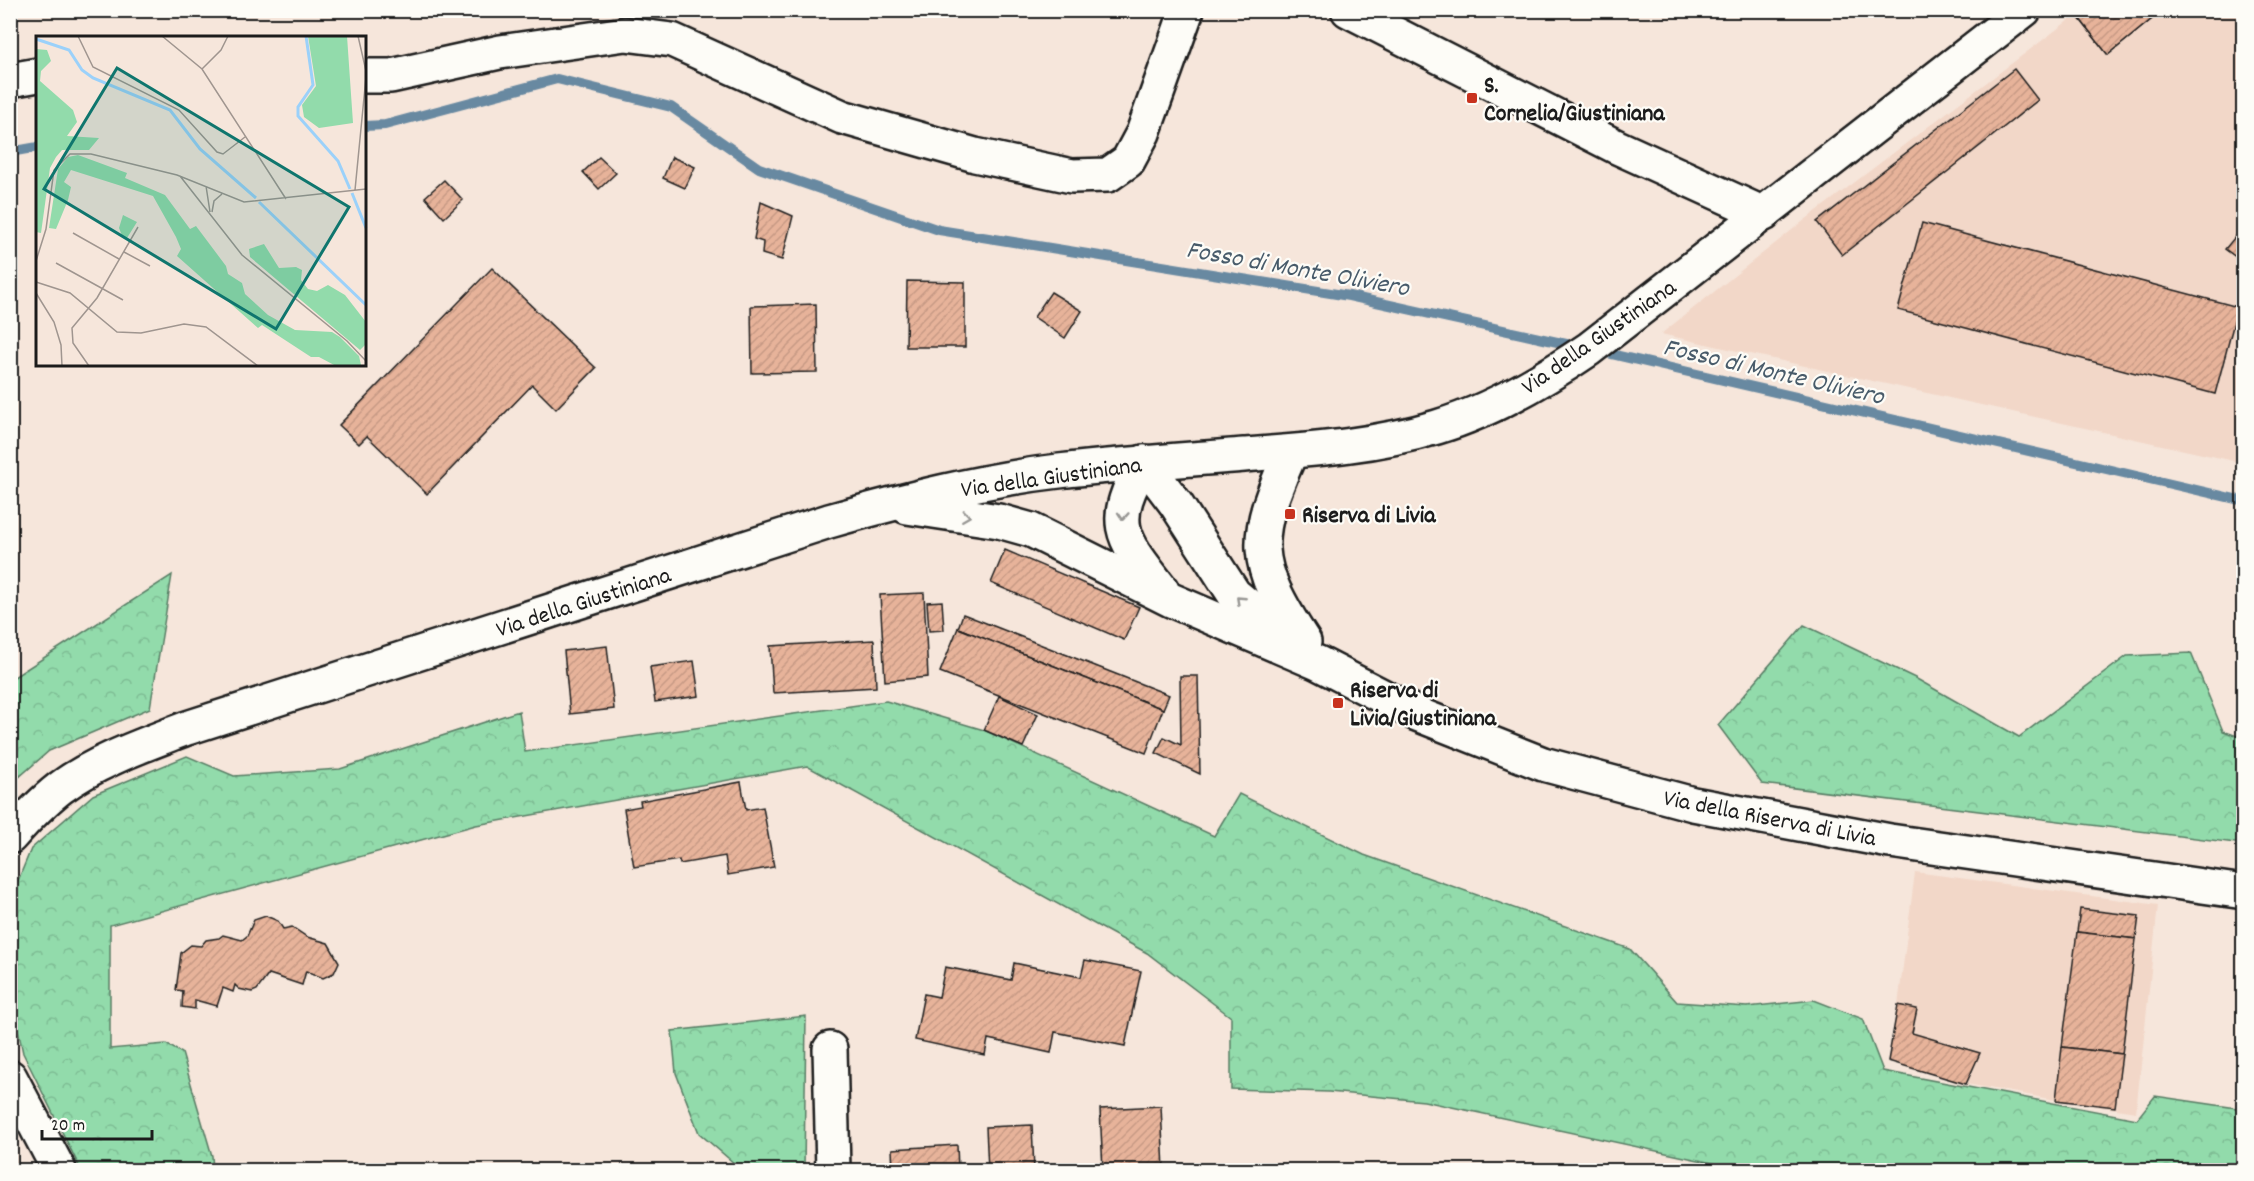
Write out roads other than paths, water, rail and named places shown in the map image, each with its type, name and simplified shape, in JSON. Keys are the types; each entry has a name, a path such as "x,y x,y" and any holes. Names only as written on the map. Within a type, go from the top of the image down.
{"street":[{"path":"366,76 391,76 500,52 625,34 672,40 842,117 975,155 1072,176 1108,175 1128,161 1143,133 1187,10"},
{"path":"1348,10 1617,147 1764,214"},
{"name":"Via della Giustiniana","path":"10,837 47,800 85,772 144,744 187,728 504,627 766,540 888,504 1025,475 1144,462 1291,452 1375,442 1439,427 1512,396 1562,367 1640,310 2024,10"},
{"path":"10,80 36,75"},
{"name":"Via della Riserva di Livia","path":"1291,452 1267,508 1261,539 1263,556 1266,573 1283,610 1318,663"},
{"name":"Via della Riserva di Livia","path":"1171,600 1133,553 1124,532 1122,514 1128,490 1144,462 1176,504 1234,594 1318,663"},
{"name":"Via della Riserva di Livia","path":"888,504 983,518 1031,530 1171,600 1318,663 1416,714 1543,764 1693,804 1890,841 2244,892"},
{"path":"830,1049 832,1170"},
{"path":"10,1077 59,1170"}],"waterway":[{"name":"Fosso di Monte Oliviero","path":"366,126 385,125 557,79 671,107 759,168 939,230 1349,296 1580,347"},
{"name":"Fosso di Monte Oliviero","path":"10,152 36,147"},
{"name":"Fosso di Monte Oliviero","path":"1598,351 2244,501"}],"place":[{"name":"S. Cornelia/Giustiniana","path":"1472,98"},
{"name":"Riserva di Livia","path":"1290,514"},
{"name":"Riserva di Livia/Giustiniana","path":"1338,703"}]}
